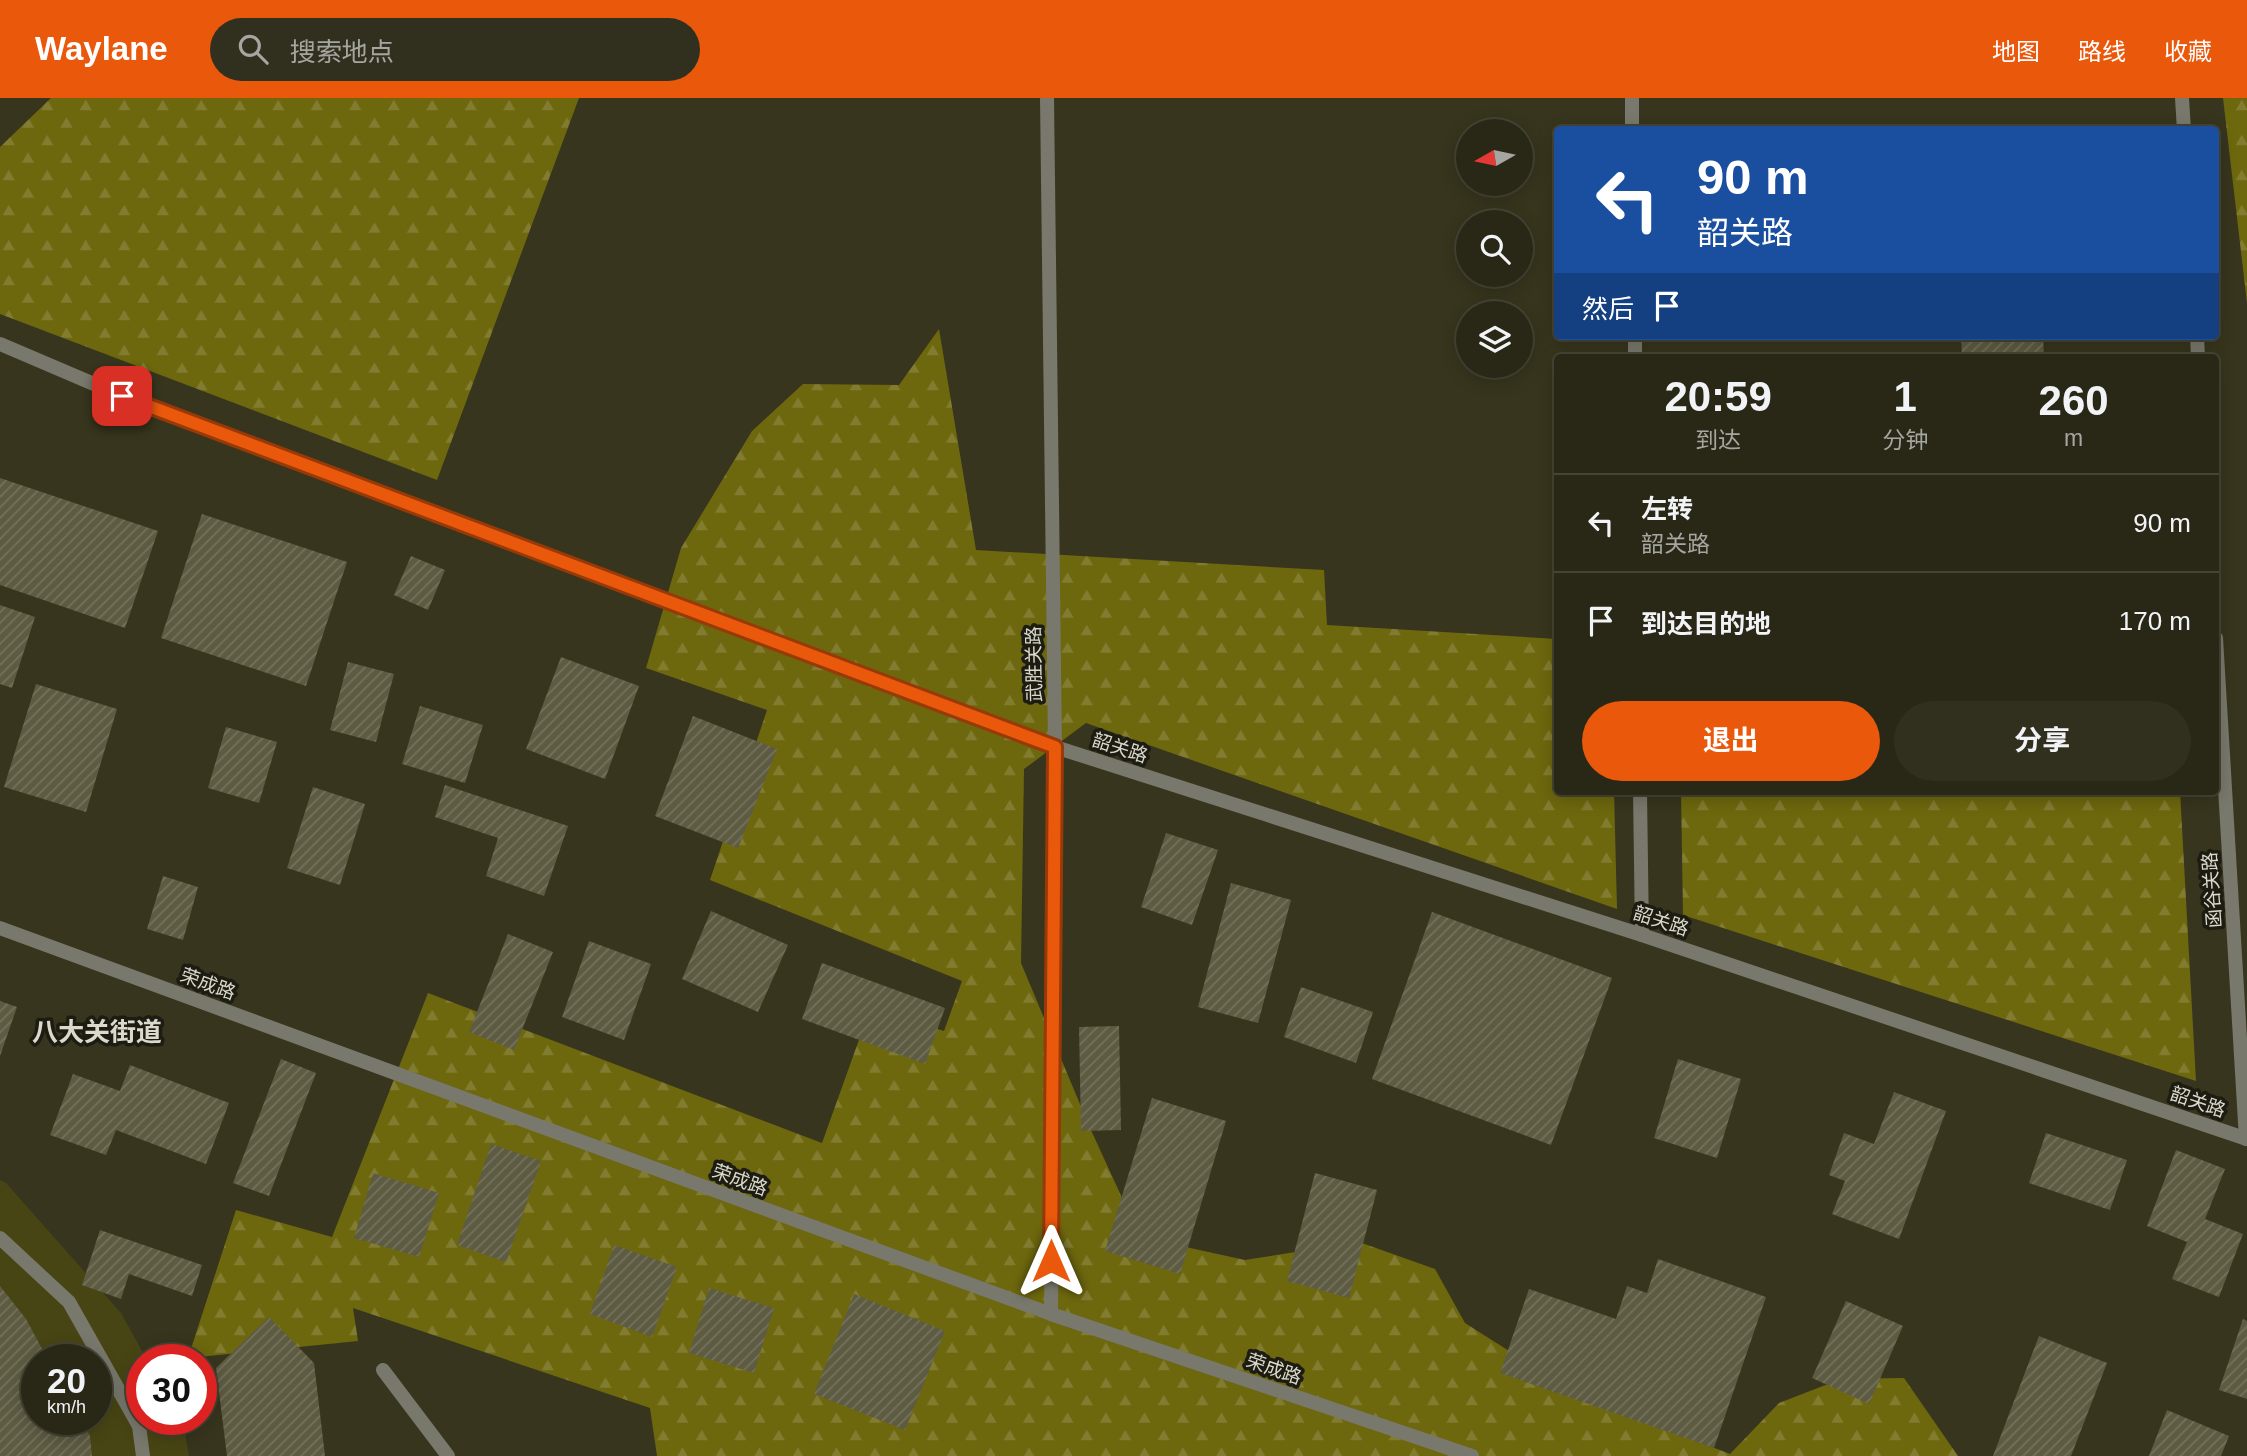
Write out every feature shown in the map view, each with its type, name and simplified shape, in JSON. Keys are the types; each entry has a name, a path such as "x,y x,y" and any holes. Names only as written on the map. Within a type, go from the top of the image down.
{"street":[{"name":"武胜关路","path":"1047,98 1055,747 1051,1314"},
{"path":"1632,98 1632,126"},
{"path":"2182,98 2184,126"},
{"name":"韶关路","path":"0,344 122,396 1055,747 1642,935 2247,1139"},
{"name":"函谷关路","path":"2219,686 2247,1139"},
{"path":"1640,795 1642,935"},
{"name":"荣成路","path":"0,928 1051,1314 1472,1456"},
{"path":"0,1238 69,1302 139,1426 143,1456"},
{"path":"383,1370 448,1456"}],"green space":[{"path":"51,98 579,98 437,480 0,314 0,147"},
{"path":"2223,98 2247,98 2247,303"},
{"path":"939,329 976,550 1324,570 1327,625 1554,639 1554,795 1614,795 1617,909 1086,723 1024,769 1021,963 1090,1128 1140,1237 1245,1260 1359,1242 1435,1269 1465,1323 1578,1395 1730,1454 1779,1403 1841,1379 1904,1378 1958,1456 657,1456 650,1408 353,1308 358,1341 217,1355 217,1344 193,1344 236,1210 332,1237 428,993 822,1143 870,1009 944,1031 962,981 710,880 767,710 646,668 681,548 752,431 803,384 899,385"},
{"path":"1681,795 2180,795 2196,1081 1683,915"}],"shaded area":[{"path":"0,1180 6,1183 121,1313 138,1344 126,1344 126,1435 185,1435 189,1456 0,1456"}],"building":[{"path":"1961,340 2043,340 2044,354 1962,354"},
{"path":"0,478 158,531 125,628 0,585"},
{"path":"202,514 347,562 306,686 161,638"},
{"path":"411,556 445,570 428,610 394,595"},
{"path":"0,605 35,617 12,688 0,684"},
{"path":"561,657 639,686 605,779 526,749"},
{"path":"348,662 394,674 376,742 330,730"},
{"path":"36,684 117,709 86,812 4,787"},
{"path":"420,706 483,725 465,783 402,764"},
{"path":"693,716 777,749 738,848 655,816"},
{"path":"226,727 277,742 259,803 208,788"},
{"path":"445,785 568,826 544,896 486,876 498,838 435,817"},
{"path":"313,787 365,804 340,885 287,868"},
{"path":"1166,833 1218,850 1192,925 1141,907"},
{"path":"163,876 198,887 183,940 147,929"},
{"path":"1231,883 1291,900 1258,1023 1198,1007"},
{"path":"711,911 788,945 758,1012 682,979"},
{"path":"1432,912 1612,978 1551,1145 1372,1079"},
{"path":"508,934 553,952 514,1050 469,1032"},
{"path":"589,941 651,964 624,1040 562,1017"},
{"path":"822,963 945,1008 925,1064 802,1019"},
{"path":"1301,987 1373,1012 1356,1063 1284,1037"},
{"path":"0,1001 17,1007 0,1056"},
{"path":"1119,1026 1121,1130 1081,1131 1079,1027"},
{"path":"281,1059 316,1073 269,1196 233,1183"},
{"path":"1678,1059 1741,1079 1717,1158 1654,1138"},
{"path":"130,1065 229,1103 206,1164 116,1130 106,1155 50,1135 73,1074 120,1091"},
{"path":"1894,1092 1946,1111 1899,1239 1832,1214 1845,1181 1829,1175 1844,1133 1874,1144"},
{"path":"1152,1098 1226,1121 1180,1274 1105,1251"},
{"path":"2046,1133 2127,1160 2110,1210 2029,1183"},
{"path":"491,1144 541,1161 506,1262 457,1245"},
{"path":"2176,1150 2225,1169 2205,1219 2243,1234 2219,1297 2172,1279 2187,1242 2147,1226"},
{"path":"373,1173 439,1193 419,1257 354,1238"},
{"path":"1315,1173 1377,1190 1349,1298 1287,1281"},
{"path":"100,1230 202,1265 192,1296 129,1274 121,1299 82,1285"},
{"path":"614,1245 677,1267 652,1337 590,1314"},
{"path":"1658,1259 1766,1297 1714,1448 1500,1373 1529,1289 1616,1319 1627,1286 1647,1293"},
{"path":"0,1286 26,1319 39,1344 21,1344 21,1435 89,1435 92,1456 0,1456"},
{"path":"709,1288 774,1308 754,1373 689,1353"},
{"path":"854,1294 945,1331 905,1430 814,1394"},
{"path":"1846,1301 1903,1326 1869,1404 1812,1378"},
{"path":"269,1317 314,1363 325,1456 227,1456 217,1367"},
{"path":"2243,1319 2247,1321 2247,1399 2219,1390"},
{"path":"2039,1336 2107,1363 2071,1456 1993,1456"},
{"path":"2167,1410 2229,1436 2221,1456 2149,1456"}],"district":[{"name":"八大关街道","path":"97,1032"}],"route":[{"path":"122,396 1055,747 1051,1261"}]}
